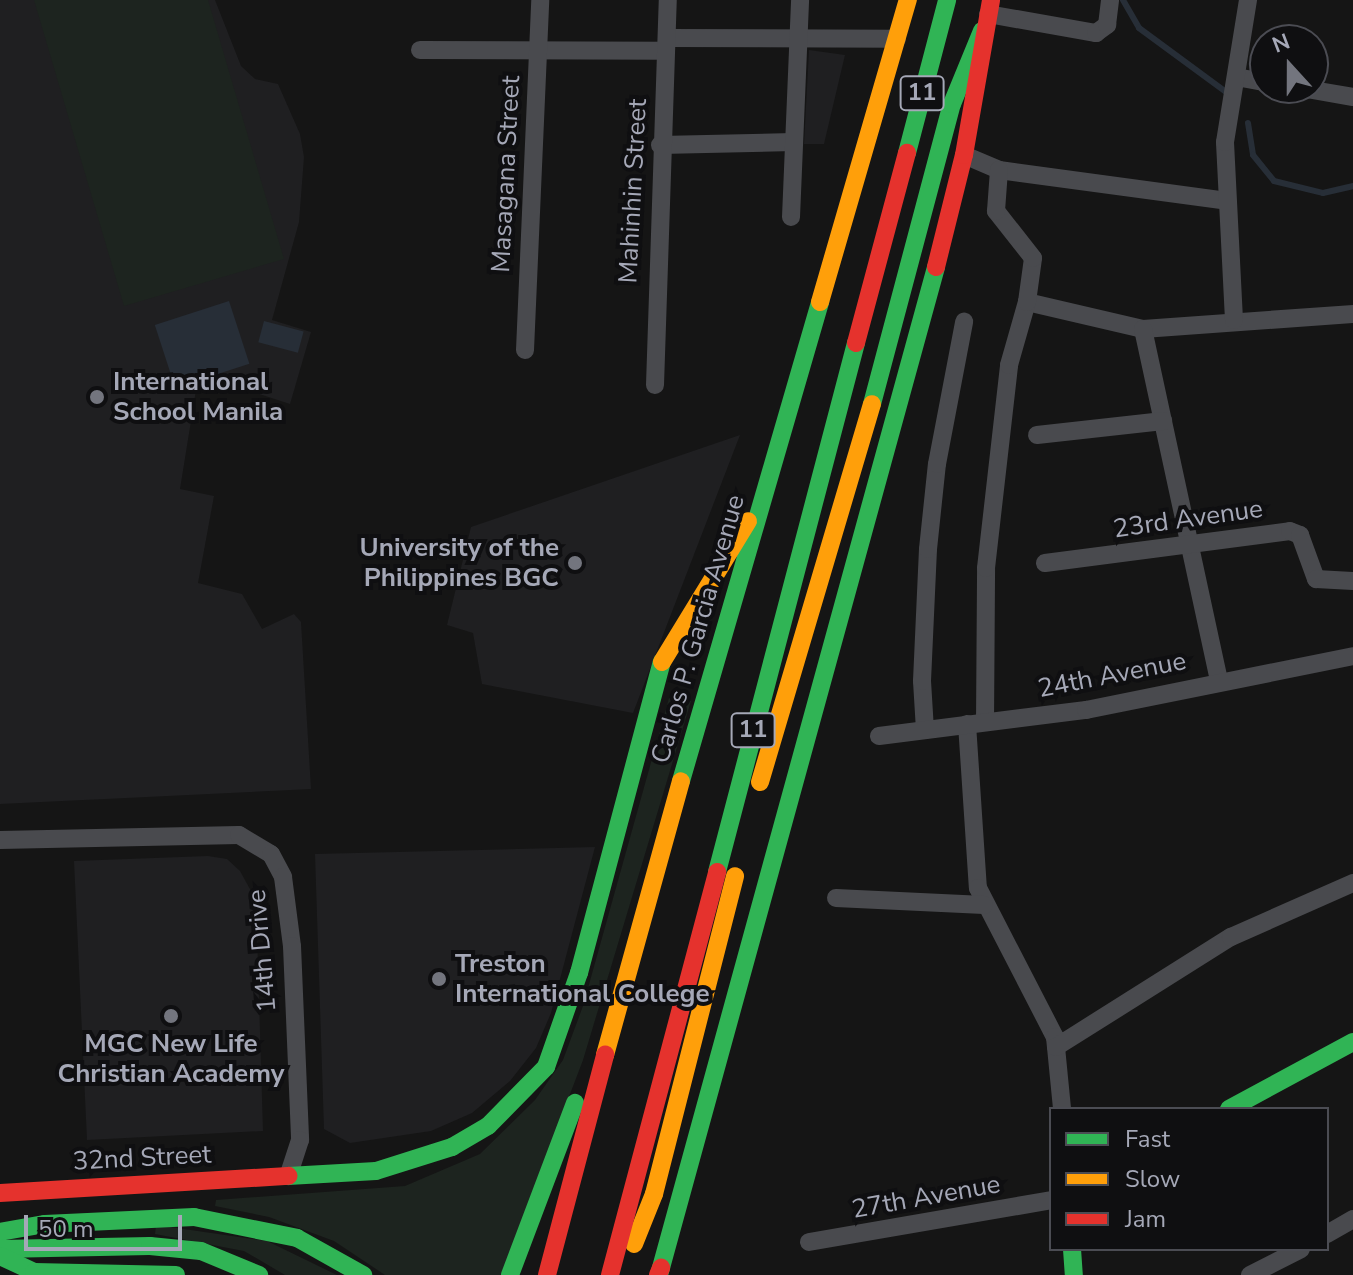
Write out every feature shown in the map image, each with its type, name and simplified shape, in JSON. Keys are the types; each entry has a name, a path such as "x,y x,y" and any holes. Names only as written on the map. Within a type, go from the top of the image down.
{"main road":[{"name":"11","path":"612,1275 947,0"},
{"name":"Carlos P. Garcia Avenue","path":"547,1275 649,891 905,4"},
{"path":"612,1275 627,1260 654,1194 765,763 883,367 952,104 987,15"},
{"path":"659,1273 763,887 902,405 964,155 981,70 987,15"},
{"path":"941,23 952,104"},
{"name":"32nd Street","path":"0,1193 376,1171 452,1147 488,1126 546,1067 575,985 662,662 765,493"},
{"path":"510,1275 649,891"},
{"path":"1233,1107 1353,1042"},
{"path":"0,1232 45,1224 194,1217 297,1238 363,1275"},
{"path":"0,1249 150,1246 201,1251 259,1275"},
{"path":"1072,1251 1074,1275"},
{"path":"0,1256 34,1272 176,1275"}],"street":[{"name":"Masagana Street","path":"525,350 540,0"},
{"name":"Mahinhin Street","path":"655,385 660,145 668,0"},
{"path":"791,217 800,0"},
{"path":"987,15 1096,33 1107,25 1110,0"},
{"path":"1234,320 1225,142 1248,0"},
{"path":"420,50 539,52 798,38 897,39"},
{"path":"1236,77 1249,79"},
{"path":"1329,93 1353,97"},
{"path":"660,145 794,142"},
{"path":"964,155 999,170 1227,201"},
{"path":"999,170 996,211 1033,258 1027,302 1009,365 986,568 976,723 977,879 984,905 1056,1047 1062,1107"},
{"path":"1027,302 1143,329 1234,320 1353,314"},
{"path":"925,730 921,701 928,549 937,464 964,322"},
{"path":"1143,329 1219,681"},
{"path":"1037,435 1163,421"},
{"name":"23rd Avenue","path":"1045,563 1191,548 1295,531 1316,579 1353,581"},
{"name":"24th Avenue","path":"879,736 1086,710 1353,656"},
{"name":"14th Drive","path":"0,840 239,835 271,854 283,877 292,946 300,1143 288,1176"},
{"path":"1056,1047 1231,937 1353,883"},
{"path":"836,898 984,905"},
{"name":"27th Avenue","path":"809,1242 1049,1200"},
{"path":"1329,1233 1353,1219"},
{"path":"1250,1275 1297,1251"}],"shaded area":[{"name":"International School Manila","path":"0,0 215,0 241,66 255,79 278,84 300,134 304,157 299,222 272,320 311,332 290,404 241,388 196,390 180,489 214,496 198,583 242,594 262,629 294,614 301,622 311,789 0,804"},
{"path":"34,0 208,0 284,259 124,306"},
{"path":"809,50 845,55 824,144 804,144"},
{"path":"229,301 249,364 175,388 155,325"},
{"path":"264,321 304,332 298,353 258,342"},
{"name":"University of the Philippines BGC","path":"740,435 633,713 482,684 473,633 447,625 471,527"},
{"path":"669,698 691,701 583,1060 501,1275 385,1275 334,1241 269,1217 215,1206 216,1200 405,1186 480,1154 535,1100 563,1060 583,1006"},
{"name":"Treston International College","path":"595,847 551,1013 536,1048 510,1081 472,1113 431,1131 350,1143 324,1129 315,854"},
{"name":"MGC New Life Christian Academy","path":"208,856 227,859 240,871 256,900 263,1131 87,1140 74,861"},
{"path":"156,1225 267,1241 337,1275 285,1275 244,1251 155,1234"}],"waterway":[{"path":"1123,0 1139,28 1229,94"},
{"path":"1248,123 1253,155 1274,181 1323,193 1353,186"}],"traffic: fast":[{"path":"907,153 947,0"},
{"path":"872,404 952,104 982,31"},
{"path":"659,1275 936,267"},
{"path":"681,781 820,302"},
{"path":"717,872 856,343"},
{"path":"288,1176 376,1171 452,1147 488,1126 546,1067 579,973 662,662"},
{"path":"1233,1107 1353,1042"},
{"path":"510,1275 575,1103"},
{"path":"0,1232 45,1224 194,1217 297,1238 363,1275"},
{"path":"0,1249 150,1246 201,1251 259,1275"},
{"path":"1072,1251 1074,1275"},
{"path":"0,1256 34,1272 176,1275"}],"traffic: slow":[{"path":"820,302 908,0"},
{"path":"760,782 872,404"},
{"path":"662,662 748,521"},
{"path":"605,1055 681,781"},
{"path":"634,1244 654,1194 735,876"}],"traffic: jam":[{"path":"936,267 964,155 991,0"},
{"path":"856,343 907,153"},
{"path":"610,1275 717,872"},
{"path":"547,1275 605,1055"},
{"path":"0,1193 288,1176"},
{"path":"658,1275 661,1268"}],"place":[{"name":"International School Manila","path":"97,397"},
{"name":"University of the Philippines BGC","path":"575,563"},
{"name":"Treston International College","path":"439,979"},
{"name":"MGC New Life Christian Academy","path":"171,1016"}]}
